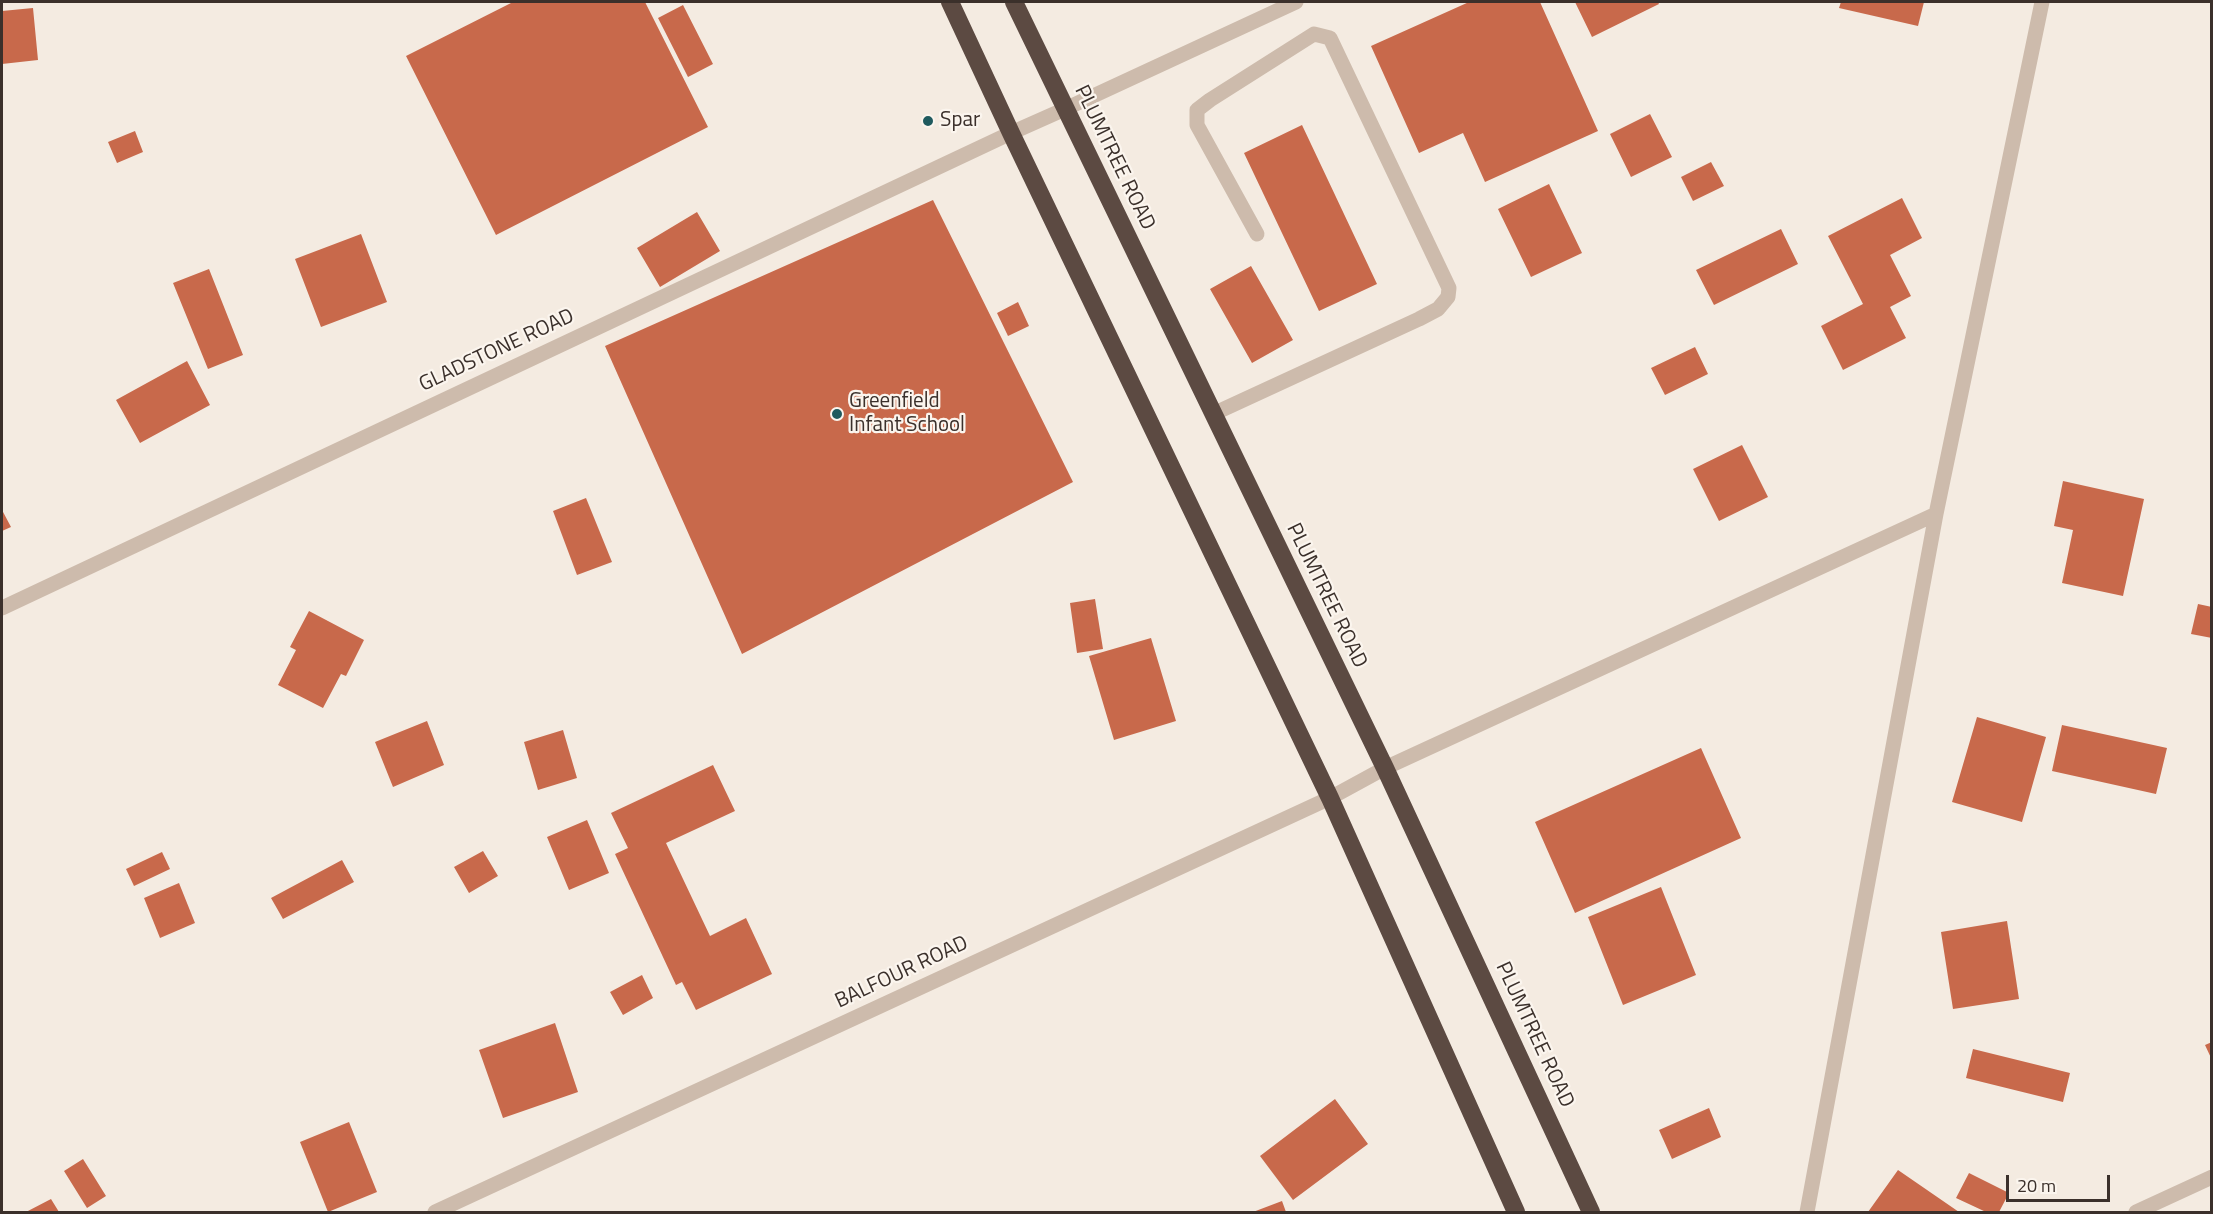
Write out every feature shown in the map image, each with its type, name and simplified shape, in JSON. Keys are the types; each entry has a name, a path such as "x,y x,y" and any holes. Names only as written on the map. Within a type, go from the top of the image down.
{"highway":[{"path":"950,2 1330,798 1516,1212"},
{"name":"PLUMTREE ROAD","path":"1014,2 1385,768 1591,1212"}],"street":[{"name":"GLADSTONE ROAD","path":"2,608 1011,133 1296,2"},
{"path":"1807,1212 1936,514 2042,2"},
{"path":"1213,414 1419,319 1438,309 1448,297 1449,288 1330,38 1314,34 1197,110 1197,125 1257,234"},
{"name":"BALFOUR ROAD","path":"435,1212 1330,798 1385,768 1936,514"},
{"path":"2136,1212 2211,1177"}],"building":[{"path":"513,2 645,2 708,127 496,235 406,56"},
{"path":"1469,2 1540,2 1598,131 1485,182 1463,133 1419,153 1371,46"},
{"path":"1575,2 1658,2 1659,4 1592,37"},
{"path":"1841,2 1924,2 1918,26 1839,8"},
{"path":"683,5 713,64 688,77 658,18"},
{"path":"33,8 38,60 2,64 2,11"},
{"path":"1650,114 1672,157 1631,177 1610,134"},
{"path":"1302,125 1377,284 1319,311 1244,153"},
{"path":"135,131 143,152 117,163 108,142"},
{"path":"1711,162 1724,186 1693,201 1681,177"},
{"path":"1549,184 1582,253 1531,277 1498,209"},
{"path":"1902,198 1922,238 1890,255 1911,296 1890,307 1906,338 1843,370 1821,326 1863,304 1828,236"},
{"name":"Greenfield Infant School","path":"933,200 1073,482 742,654 605,346"},
{"path":"697,212 720,251 660,287 637,248"},
{"path":"1781,229 1798,264 1714,305 1696,270"},
{"path":"361,234 387,302 321,327 295,259"},
{"path":"1251,266 1293,340 1252,363 1210,289"},
{"path":"209,269 243,355 208,369 173,283"},
{"path":"1018,302 1029,326 1008,336 997,313"},
{"path":"1695,347 1708,374 1665,395 1651,368"},
{"path":"187,361 210,405 140,443 116,400"},
{"path":"1742,445 1768,497 1719,521 1693,469"},
{"path":"2063,481 2144,499 2123,596 2062,583 2073,530 2054,526"},
{"path":"586,498 612,562 577,575 553,511"},
{"path":"2,510 11,527 2,531"},
{"path":"1095,599 1103,649 1077,653 1070,603"},
{"path":"2198,604 2212,607 2212,638 2191,634"},
{"path":"309,611 364,640 346,676 341,674 323,708 278,685 296,650 290,647"},
{"path":"1151,638 1176,721 1114,740 1089,656"},
{"path":"1977,717 2046,737 2022,822 1952,802"},
{"path":"427,721 444,765 393,787 375,742"},
{"path":"2062,725 2167,748 2156,794 2052,771"},
{"path":"563,730 577,778 538,790 524,742"},
{"path":"1701,748 1741,838 1575,913 1535,822"},
{"path":"713,765 735,811 666,843 710,936 746,918 772,974 696,1010 682,982 676,985 615,854 628,848 611,813"},
{"path":"587,820 609,873 569,890 547,837"},
{"path":"483,851 498,876 469,893 454,867"},
{"path":"162,852 170,869 134,886 126,869"},
{"path":"342,860 354,882 283,919 271,898"},
{"path":"179,883 195,923 160,938 144,898"},
{"path":"1661,887 1696,975 1623,1005 1588,917"},
{"path":"2007,921 2019,999 1953,1009 1941,932"},
{"path":"642,975 653,998 623,1015 610,992"},
{"path":"555,1023 578,1092 503,1118 479,1050"},
{"path":"2212,1042 2212,1060 2205,1045"},
{"path":"1973,1049 2070,1073 2063,1102 1966,1078"},
{"path":"1335,1099 1368,1144 1293,1200 1260,1156"},
{"path":"1709,1108 1721,1137 1672,1159 1659,1130"},
{"path":"349,1122 377,1192 328,1212 300,1142"},
{"path":"83,1159 106,1196 87,1208 64,1171"},
{"path":"1898,1170 1959,1212 1868,1212"},
{"path":"1969,1173 2009,1193 1999,1212 1986,1212 1956,1198"},
{"path":"51,1199 59,1212 26,1212"},
{"path":"1282,1201 1286,1212 1253,1212"}],"place":[{"name":"Spar","path":"928,121"},
{"name":"Greenfield Infant School","path":"837,414"}]}
